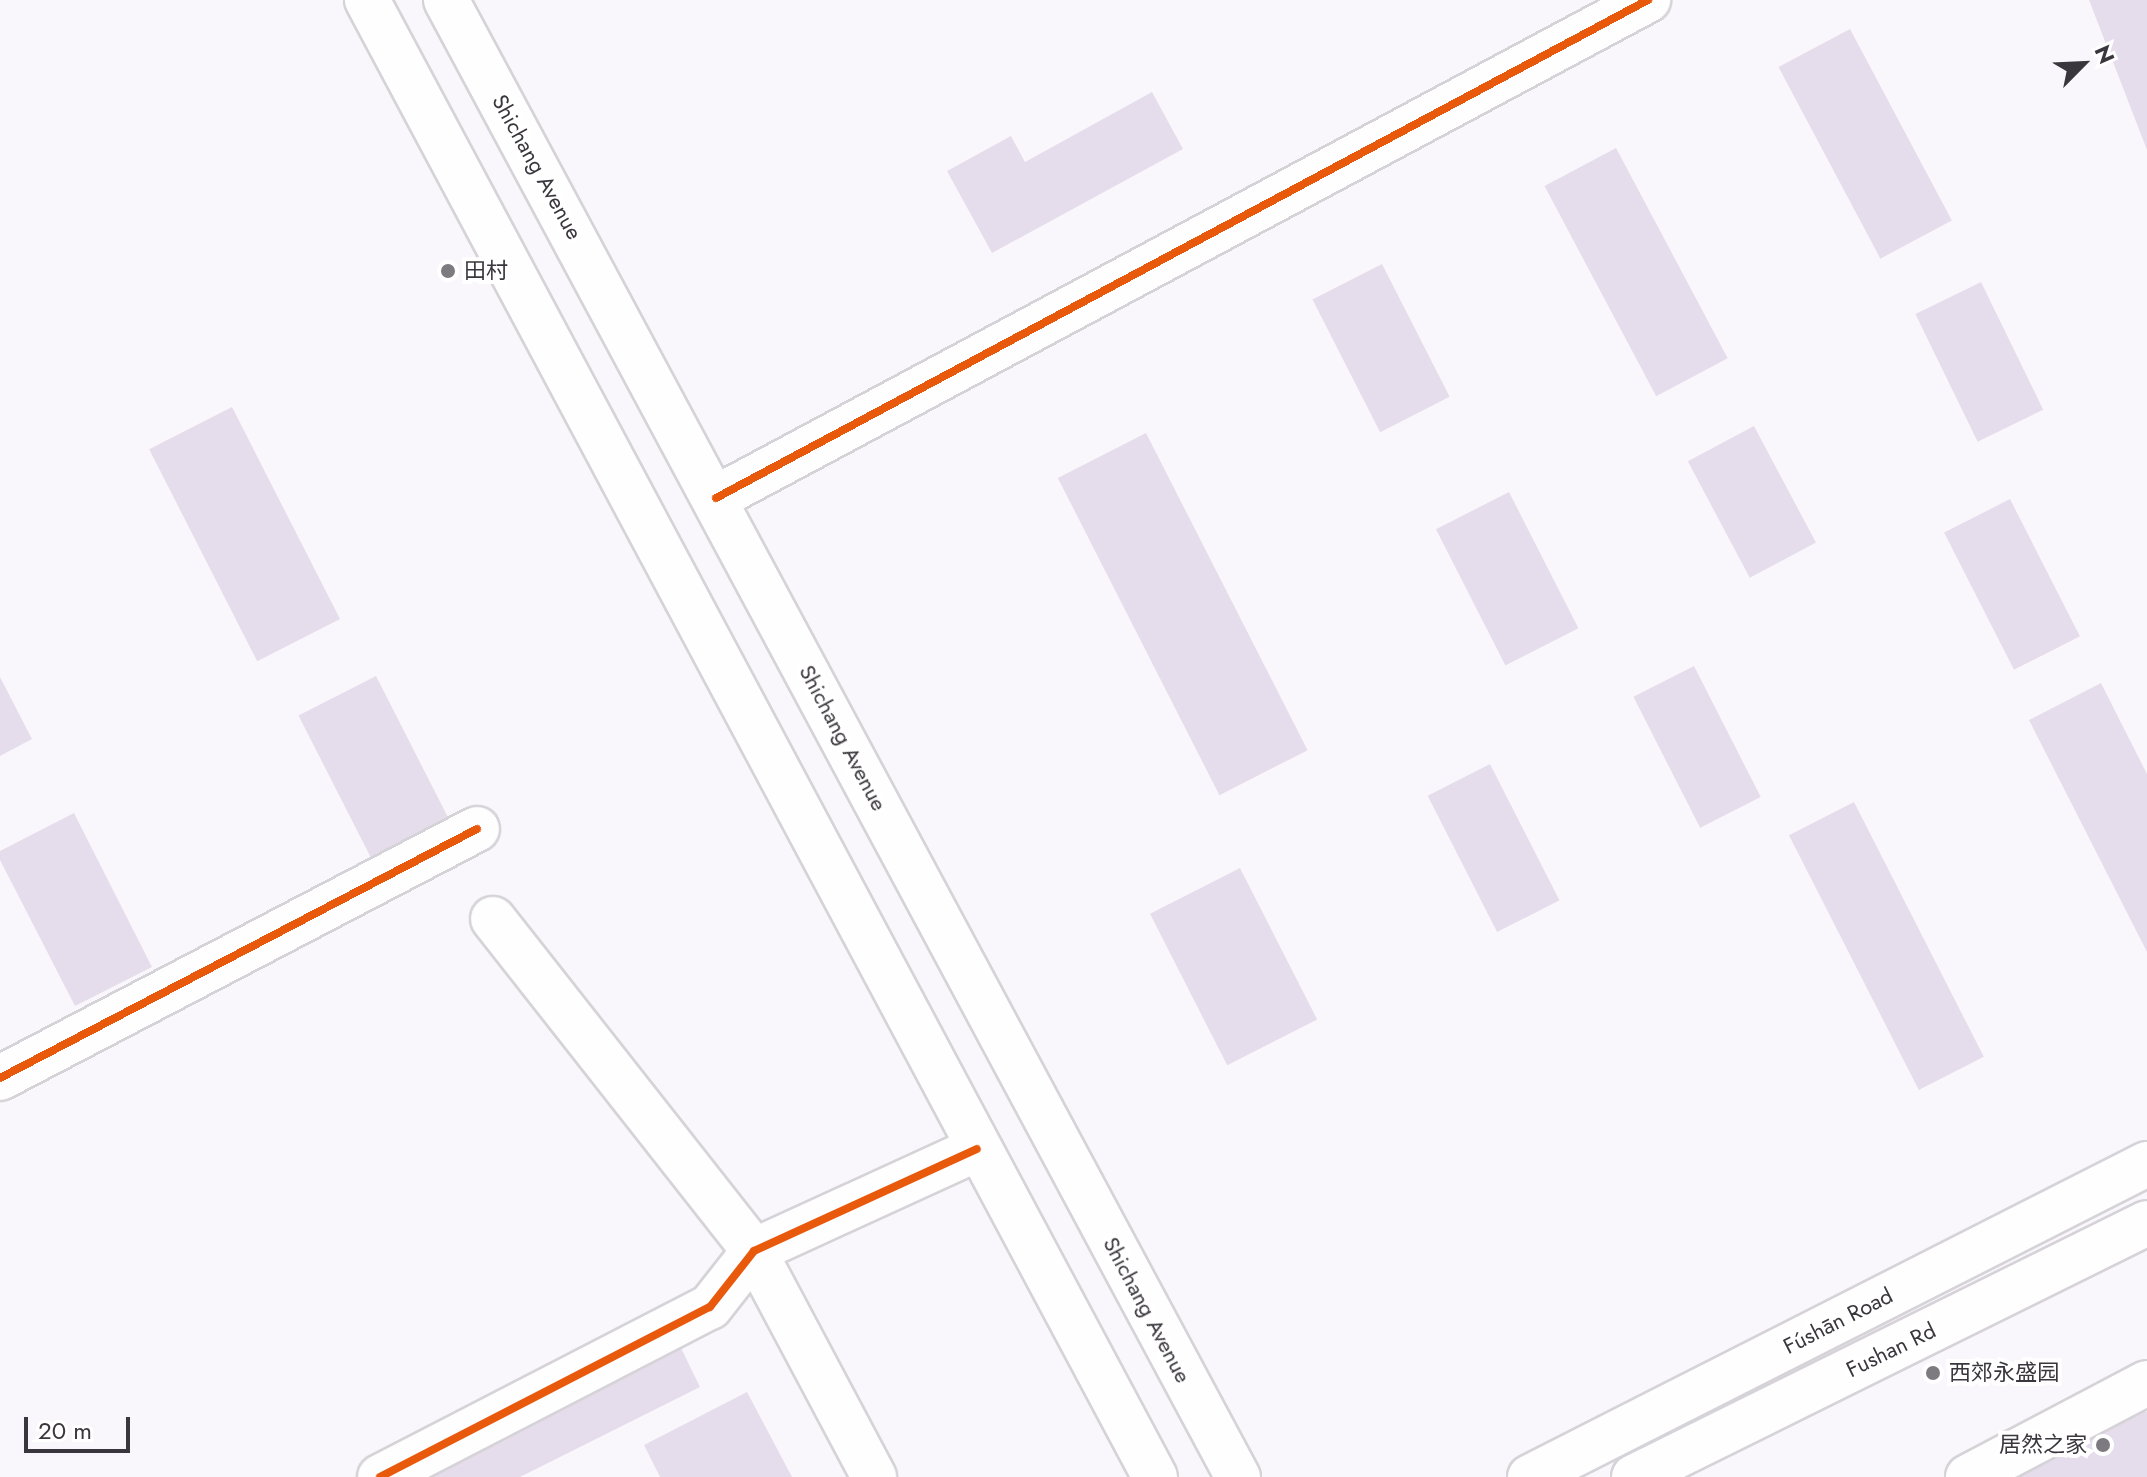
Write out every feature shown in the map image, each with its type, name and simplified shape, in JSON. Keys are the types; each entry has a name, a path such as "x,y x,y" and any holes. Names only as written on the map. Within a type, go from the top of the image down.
{"main road":[{"path":"367,0 977,1149 1155,1477"},
{"name":"Shichang Avenue","path":"446,0 716,498 1238,1477"},
{"path":"716,498 1648,0"},
{"path":"0,1078 477,829"},
{"path":"493,919 754,1251 874,1477"},
{"path":"380,1477 710,1307 754,1251 977,1149"},
{"name":"Fúshān Road","path":"1530,1477 2147,1164"},
{"name":"Fushan Rd","path":"1634,1477 2147,1223"},
{"path":"1968,1477 2147,1383"}],"building":[{"path":"2089,0 2147,0 2147,150"},
{"path":"1850,29 1952,221 1880,259 1778,67"},
{"path":"1152,92 1183,149 992,253 947,171 1011,136 1025,162"},
{"path":"1616,148 1728,358 1656,396 1544,186"},
{"path":"1382,264 1450,397 1380,432 1313,299"},
{"path":"1981,282 2043,410 1978,442 1915,314"},
{"path":"232,407 340,619 257,661 149,449"},
{"path":"1754,426 1816,543 1750,578 1688,461"},
{"path":"1146,433 1308,750 1219,795 1058,478"},
{"path":"1509,492 1578,628 1505,666 1436,529"},
{"path":"2010,499 2080,636 2014,670 1944,533"},
{"path":"1694,666 1761,797 1700,828 1633,697"},
{"path":"376,676 449,819 372,859 298,715"},
{"path":"0,677 32,739 0,756"},
{"path":"2101,683 2147,774 2147,952 2029,720"},
{"path":"1490,764 1559,900 1497,932 1428,796"},
{"path":"1854,802 1984,1057 1919,1090 1789,835"},
{"path":"74,813 152,967 75,1006 0,860 0,851"},
{"path":"1240,868 1317,1019 1227,1065 1150,914"},
{"path":"681,1348 700,1387 520,1477 423,1477"},
{"path":"747,1392 792,1477 660,1477 644,1445"},
{"name":"居然之家","path":"2129,1407 2147,1412 2147,1477 2000,1477"}],"cycle path":[{"path":"716,498 1648,0"},
{"path":"0,1078 477,829"},
{"path":"380,1477 710,1307 754,1251 977,1149"}],"place":[{"name":"田村","path":"448,271"},
{"name":"西郊永盛园","path":"1933,1373"},
{"name":"居然之家","path":"2103,1445"}]}
